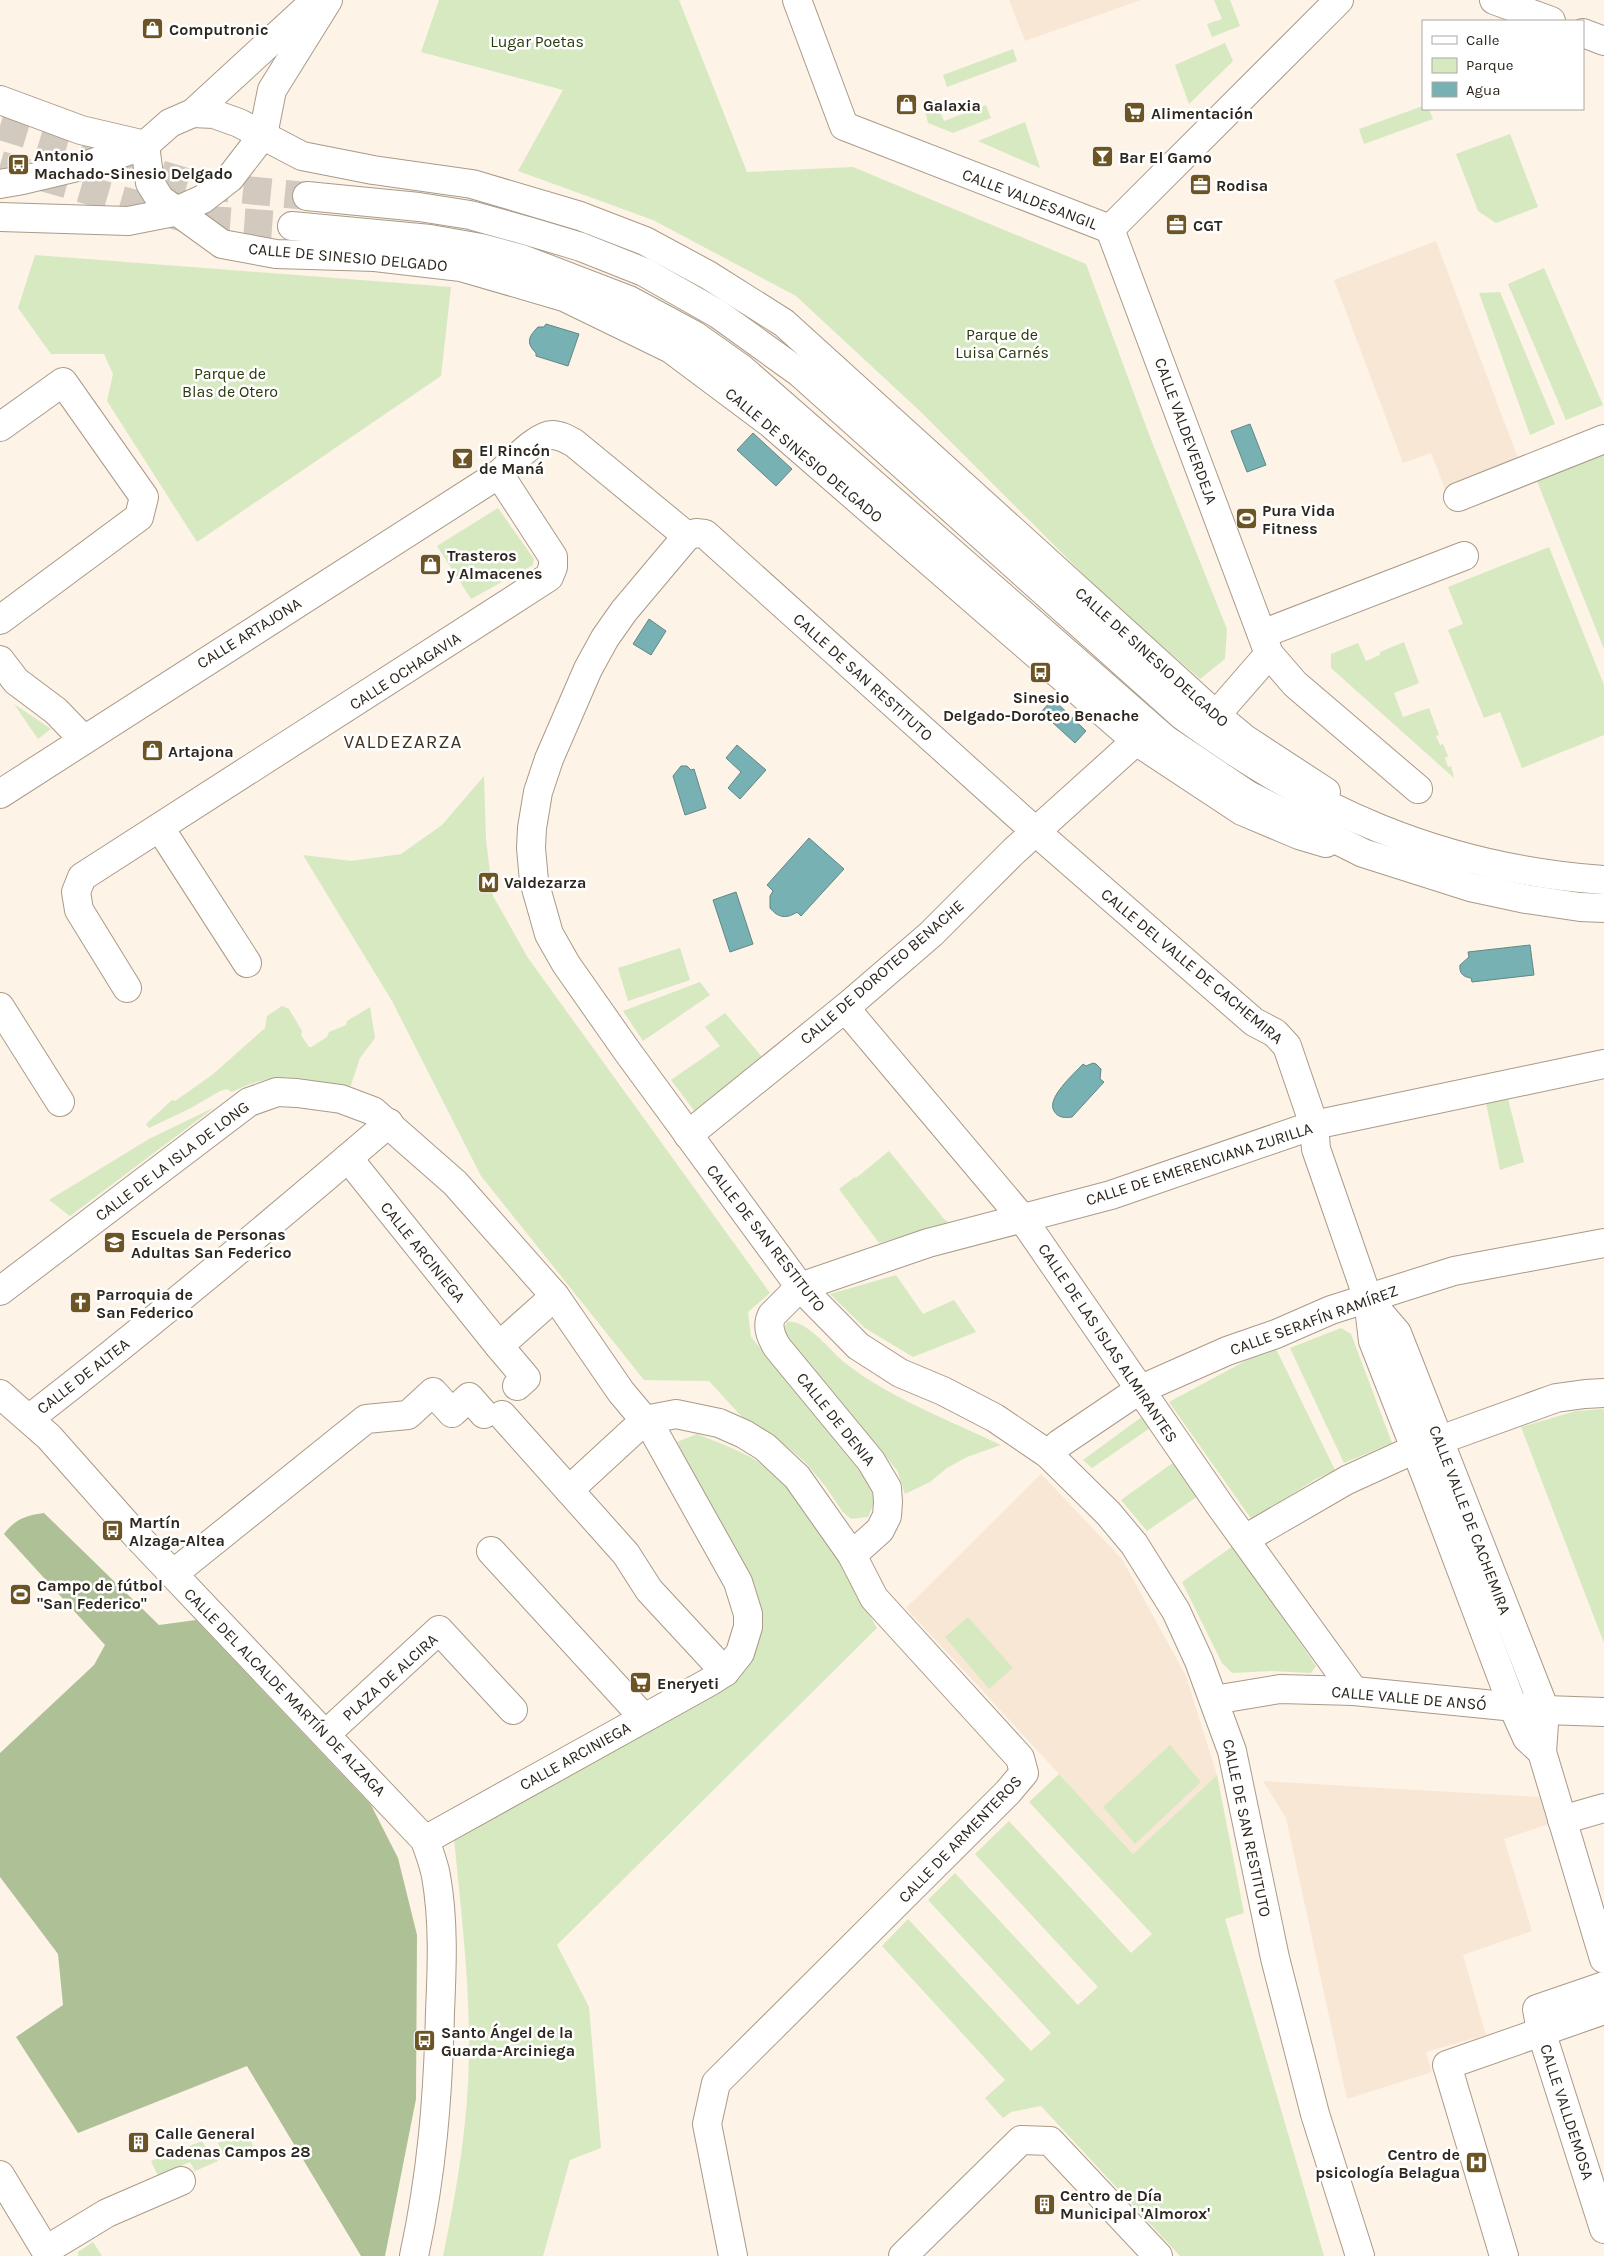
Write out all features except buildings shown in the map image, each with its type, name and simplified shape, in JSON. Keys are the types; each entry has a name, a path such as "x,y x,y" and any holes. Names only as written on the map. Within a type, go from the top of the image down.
{"street":[{"path":"0,184 90,164 145,145 170,123 193,113 316,0"},
{"path":"0,217 128,221 174,212 202,199 230,178 263,135 272,90 328,0"},
{"name":"CALLE VALDESANGIL","path":"796,0 844,126 994,186 1110,229 1339,0"},
{"path":"1494,0 1548,20"},
{"path":"1584,33 1604,41"},
{"path":"0,100 80,130 145,145"},
{"name":"CALLE DE SINESIO DELGADO","path":"193,113 214,114 239,123 302,156 373,170 472,184 580,216 645,241 708,275 784,323 1216,715 1267,754 1400,837"},
{"name":"CALLE DE SINESIO DELGADO","path":"145,145 150,183 160,199 174,212 222,244 276,254 375,257 461,267 564,298 671,349 770,423 1136,741 1242,812 1299,836 1363,853 1480,889 1526,899 1580,907 1604,908"},
{"name":"CALLE DE SINESIO DELGADO","path":"306,196 419,207 461,214 581,247 644,272 718,314 800,373 1183,716 1228,750 1322,804 1400,837 1468,859 1560,876 1604,880"},
{"name":"CALLE DE SINESIO DELGADO","path":"292,226 430,239 489,250 522,259 629,300 694,335 742,369 1164,739 1248,795 1363,853"},
{"name":"CALLE VALDEVERDEJA","path":"1110,229 1265,644 1295,684 1418,789"},
{"path":"0,427 64,382 144,498 139,517 0,620"},
{"path":"499,474 540,438 551,435 562,437 574,443 687,536"},
{"path":"1458,497 1604,439"},
{"name":"CALLE ARTAJONA","path":"0,794 499,474"},
{"name":"CALLE OCHAGAVIA","path":"127,988 79,910 76,892 82,877 549,577 553,567 553,557 499,474"},
{"name":"CALLE DE SAN RESTITUTO","path":"1035,831 704,534 696,533 687,536 624,611 605,638 588,669 543,776 534,810 531,848 536,890 549,934 584,990 800,1287 858,1346 900,1373 943,1391 994,1418 1048,1454 1108,1513 1134,1544 1176,1611 1214,1700 1232,1751 1275,1958 1315,2114 1360,2256"},
{"path":"1216,715 1265,644 1464,556"},
{"path":"0,660 16,681 56,711 83,739"},
{"name":"CALLE DE DOROTEO BENACHE","path":"688,1135 845,1008 930,934 1035,831 1136,741"},
{"path":"160,828 247,963"},
{"name":"CALLE DEL VALLE DE CACHEMIRA","path":"1035,831 1254,1022 1275,1033 1287,1046 1314,1125"},
{"path":"0,1007 60,1102"},
{"name":"CALLE DE LAS ISLAS ALMIRANTES","path":"845,1008 1022,1218 1139,1390 1354,1691"},
{"name":"CALLE DE EMERENCIANA ZURILLA","path":"800,1287 921,1246 1111,1195 1314,1125 1604,1064"},
{"name":"CALLE DE LA ISLA DE LONG","path":"0,1291 249,1102 277,1092 342,1099 373,1111 389,1123"},
{"name":"CALLE DE ALTEA","path":"30,1418 98,1366 241,1250 389,1123"},
{"name":"CALLE ARCINIEGA","path":"389,1123 455,1183 555,1296 621,1392 661,1443 738,1582 743,1596 748,1627 740,1654 724,1672 698,1689 425,1840"},
{"name":"CALLE VALLE DE CACHEMIRA","path":"1314,1125 1316,1149 1368,1299 1373,1341 1427,1445 1545,1710 1542,1752 1562,1820"},
{"name":"CALLE ARCINIEGA","path":"348,1158 526,1378 517,1386"},
{"name":"CALLE SERAFÍN RAMÍREZ","path":"1048,1454 1058,1444 1139,1390 1227,1351 1276,1334 1331,1310 1454,1271 1604,1243"},
{"name":"CALLE DE DENIA","path":"800,1287 769,1319 770,1334 776,1347 871,1461 887,1488 887,1516 880,1530 852,1555"},
{"path":"499,1346 555,1296"},
{"path":"173,1574 366,1419 408,1415 433,1392 452,1413 469,1397 501,1421 569,1490 626,1554 649,1590 724,1672"},
{"path":"1245,1539 1346,1480 1427,1445 1556,1398 1604,1393"},
{"name":"CALLE DEL ALCALDE MARTÍN DE ALZAGA","path":"0,1394 30,1418 78,1468 135,1534 425,1840"},
{"name":"CALLE DE ARMENTEROS","path":"644,1420 676,1414 719,1423 744,1434 765,1447 797,1477 852,1555 874,1598 1020,1758 1024,1773 1019,1782 716,2083 707,2124 733,2256"},
{"path":"569,1490 644,1420"},
{"name":"CALLE VALLE DE CACHEMIRA","path":"1427,1445 1512,1707 1527,1738 1542,1752"},
{"path":"491,1551 644,1718"},
{"name":"PLAZA DE ALCIRA","path":"326,1734 439,1630 513,1710"},
{"name":"CALLE VALLE DE ANSÓ","path":"1214,1700 1280,1689 1354,1691 1545,1710 1604,1712"},
{"path":"1604,1808 1562,1820 1604,1958"},
{"path":"414,2256 430,2170 439,2070 442,1958 440,1908 436,1875 425,1840"},
{"path":"1504,2256 1447,2065 1541,2031 1537,2009 1604,1986"},
{"name":"CALLE VALLDEMOSA","path":"1604,2010 1541,2031 1604,2229"},
{"path":"903,2256 1020,2140 1050,2141 1158,2256"},
{"path":"0,2176 47,2253 107,2213 181,2181"}],"shaded area":[{"path":"1009,0 1141,0 1025,41"},
{"path":"1436,241 1519,461 1445,489 1431,453 1403,463 1334,280"},
{"path":"1041,1474 1122,1559 1186,1676 1217,1775 1133,1854 906,1608"},
{"path":"1263,1781 1540,1797 1549,1824 1504,1839 1532,1931 1463,1955 1486,2035 1426,2052 1432,2072 1347,2099 1286,1818"}],"green space":[{"name":"Parque de Luisa Carnés","path":"439,0 679,0 747,172 853,167 1086,264 1150,437 1227,629 1225,659 1200,679 1102,593 922,413 796,296 653,220 518,171 563,90 421,52"},
{"path":"1214,0 1230,0 1240,26 1212,37 1207,24 1222,19"},
{"path":"1225,43 1233,61 1189,104 1175,65"},
{"path":"1013,49 1017,61 947,87 943,75"},
{"path":"935,99 944,121 986,105 991,118 953,133 928,123 923,103"},
{"path":"1422,106 1422,110 1429,110 1433,119 1364,144 1359,129"},
{"path":"1025,122 1040,168 978,141"},
{"path":"1510,134 1538,207 1496,223 1478,211 1456,154"},
{"name":"Parque de Blas de Otero","path":"35,255 451,287 441,376 197,542 107,401 113,374 104,354 51,354 18,308"},
{"path":"1544,268 1603,405 1566,420 1508,284"},
{"path":"1500,292 1555,424 1530,435 1479,293"},
{"path":"1604,451 1604,649 1537,481"},
{"path":"498,508 534,559 533,565 471,599 437,546"},
{"path":"1549,547 1604,685 1604,735 1522,768 1500,712 1484,718 1448,630 1463,624 1448,587"},
{"path":"1404,642 1419,683 1394,693 1403,717 1429,708 1439,735 1436,736 1440,745 1443,744 1448,756 1445,758 1448,767 1451,766 1454,778 1331,668 1331,654 1358,643 1366,661 1380,655 1380,652"},
{"path":"14,704 51,729 38,739"},
{"path":"484,776 486,840 493,896 528,958 770,1293 748,1312 751,1337 871,1485 874,1503 868,1517 851,1519 842,1511 826,1487 804,1461 773,1435 743,1418 709,1381 644,1380 481,1176 392,1001 303,855 351,861 401,854 442,825"},
{"path":"680,948 690,980 628,1001 618,968"},
{"path":"700,982 710,995 643,1041 623,1011"},
{"path":"282,1006 289,1009 309,1047 327,1037 329,1032 346,1025 347,1021 370,1007 375,1038 360,1058 350,1088 304,1079 277,1078 263,1080 232,1092 227,1089 220,1091 189,1109 149,1128 146,1124 172,1100 175,1101 212,1075 265,1028 267,1016"},
{"path":"725,1013 763,1058 696,1113 671,1080 720,1046 705,1027"},
{"path":"1508,1099 1524,1162 1500,1170 1486,1103"},
{"path":"215,1107 70,1216 49,1200 149,1139"},
{"path":"889,1151 949,1223 879,1243 839,1189 856,1178"},
{"path":"896,1275 923,1314 954,1300 976,1332 913,1357 865,1328 830,1294"},
{"path":"787,1322 795,1322 810,1330 845,1363 880,1386 920,1408 1001,1445 967,1457 947,1468 930,1482 905,1494 897,1470 789,1339 784,1330"},
{"path":"1341,1328 1351,1334 1392,1443 1344,1463 1290,1348"},
{"path":"1276,1349 1335,1470 1314,1480 1252,1520 1169,1402 1249,1359"},
{"path":"1604,1409 1604,1643 1521,1427 1576,1411"},
{"path":"1143,1416 1150,1428 1092,1468 1083,1460"},
{"path":"697,1434 755,1460 781,1480 813,1518 828,1540 877,1628 557,1945 589,2007 601,2148 570,2160 543,2256 443,2256 461,2156 469,2056 467,1975 454,1839 725,1680 757,1624 758,1597 677,1442"},
{"path":"1174,1462 1198,1496 1147,1531 1121,1500"},
{"path":"44,1513 159,1625 196,1620 371,1805 398,1858 417,1935 416,2099 385,2256 361,2256 247,2066 78,2133 16,2037 63,2005 58,1954 0,1877 0,1753 94,1665 105,1645 4,1534 12,1525 22,1519"},
{"path":"1233,1546 1316,1666 1311,1673 1271,1671 1232,1673 1222,1663 1182,1582"},
{"path":"968,1617 1013,1668 989,1689 945,1637"},
{"path":"1170,1745 1201,1782 1135,1844 1103,1807"},
{"path":"1059,1774 1133,1854 1217,1775 1244,1913 1225,1919 1324,2256 1180,2256 1041,2106 1011,2112 1003,2118 985,2098 1005,2080 882,1946 908,1919 1031,2051 1051,2033 928,1900 955,1873 1078,2005 1098,1987 975,1854 1009,1821 1131,1953 1152,1934 1029,1802"},
{"path":"246,2131 253,2146 224,2157 218,2143"},
{"path":"202,2141 207,2150 212,2148 218,2161 195,2171 190,2162 158,2176 151,2161"},
{"path":"93,2242 102,2256 78,2256 78,2252"}],"water":[{"path":"546,324 579,334 568,366 536,356 530,343 530,337 538,327 544,327"},
{"path":"1250,424 1266,465 1247,472 1231,431"},
{"path":"753,433 792,469 776,486 737,450"},
{"path":"649,619 666,631 651,655 633,644"},
{"path":"1053,699 1086,731 1075,743 1041,712"},
{"path":"737,745 766,770 740,799 728,788 741,772 726,758"},
{"path":"681,766 687,766 691,770 694,769 706,808 685,815 673,776"},
{"path":"809,838 844,869 801,916 797,912 790,916 779,916 770,908 770,896 773,891 767,885"},
{"path":"736,892 753,944 730,952 713,900"},
{"path":"1530,945 1534,975 1472,982 1471,978 1464,976 1461,972 1460,965 1469,957 1468,952"},
{"path":"1093,1063 1101,1069 1100,1079 1104,1082 1072,1117 1058,1115 1054,1111 1053,1106 1057,1093 1083,1064 1086,1066"}],"tunnel":[{"path":"0,126 196,185 307,196"},
{"path":"0,165 184,218 292,226"}],"place":[{"name":"Computronic","path":"153,29"},
{"name":"Galaxia","path":"907,105"},
{"name":"Alimentación","path":"1135,113"},
{"name":"Bar El Gamo","path":"1103,157"},
{"name":"Antonio Machado-Sinesio Delgado","path":"18,164"},
{"name":"Rodisa","path":"1200,185"},
{"name":"CGT","path":"1177,225"},
{"name":"El Rincón de Maná","path":"463,459"},
{"name":"Pura Vida Fitness","path":"1246,519"},
{"name":"Trasteros y Almacenes","path":"431,564"},
{"name":"Sinesio Delgado-Doroteo Benache","path":"1041,673"},
{"name":"Artajona","path":"152,751"},
{"name":"Valdezarza","path":"488,882"},
{"name":"Escuela de Personas Adultas San Federico","path":"115,1243"},
{"name":"Parroquia de San Federico","path":"80,1303"},
{"name":"Martín Alzaga-Altea","path":"113,1531"},
{"name":"Campo de fútbol \"San Federico\"","path":"21,1594"},
{"name":"Eneryeti","path":"641,1683"},
{"name":"Santo Ángel de la Guarda-Arciniega","path":"425,2041"},
{"name":"Calle General Cadenas Campos 28","path":"139,2142"},
{"name":"Centro de psicología Belagua","path":"1476,2163"},
{"name":"Centro de Día Municipal 'Almorox'","path":"1044,2204"}],"district":[{"name":"VALDEZARZA","path":"403,742"}],"park label":[{"name":"Lugar Poetas","path":"537,41"}]}
